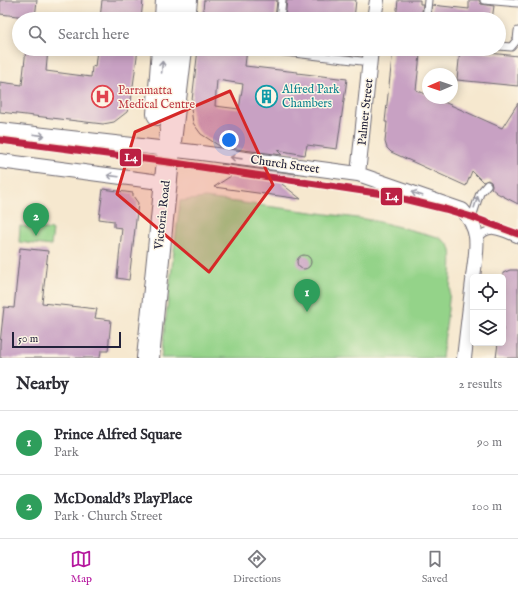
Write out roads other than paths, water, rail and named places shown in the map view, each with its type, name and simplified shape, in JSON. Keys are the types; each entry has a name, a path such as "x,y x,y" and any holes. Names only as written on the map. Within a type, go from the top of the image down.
{"main road":[{"path":"166,12 167,0"},
{"path":"185,12 186,0"},
{"name":"Victoria Road","path":"148,358 162,149 164,56"},
{"name":"Victoria Road","path":"135,358 152,181 162,149 179,56"}],"street":[{"path":"375,12 376,0"},
{"name":"Palmer Street","path":"358,174 371,56"},
{"name":"Church Street","path":"0,130 358,174 462,210 466,214 478,239"},
{"path":"0,161 152,181"},
{"path":"473,274 478,239"},
{"path":"464,358 470,306"}],"lane":[{"path":"281,12 282,0"},
{"path":"427,12 428,0"},
{"path":"484,0 518,3"},
{"path":"506,47 511,47 517,40 518,31"},
{"path":"470,222 477,199 487,185"},
{"path":"478,239 485,232 491,229 518,239"}],"place":[{"name":"Alfred Park Chambers","path":"267,96"},
{"name":"Parramatta Medical Centre","path":"103,97"},
{"name":"McDonald's PlayPlace","path":"36,236"},
{"name":"Prince Alfred Square","path":"307,312"}]}
